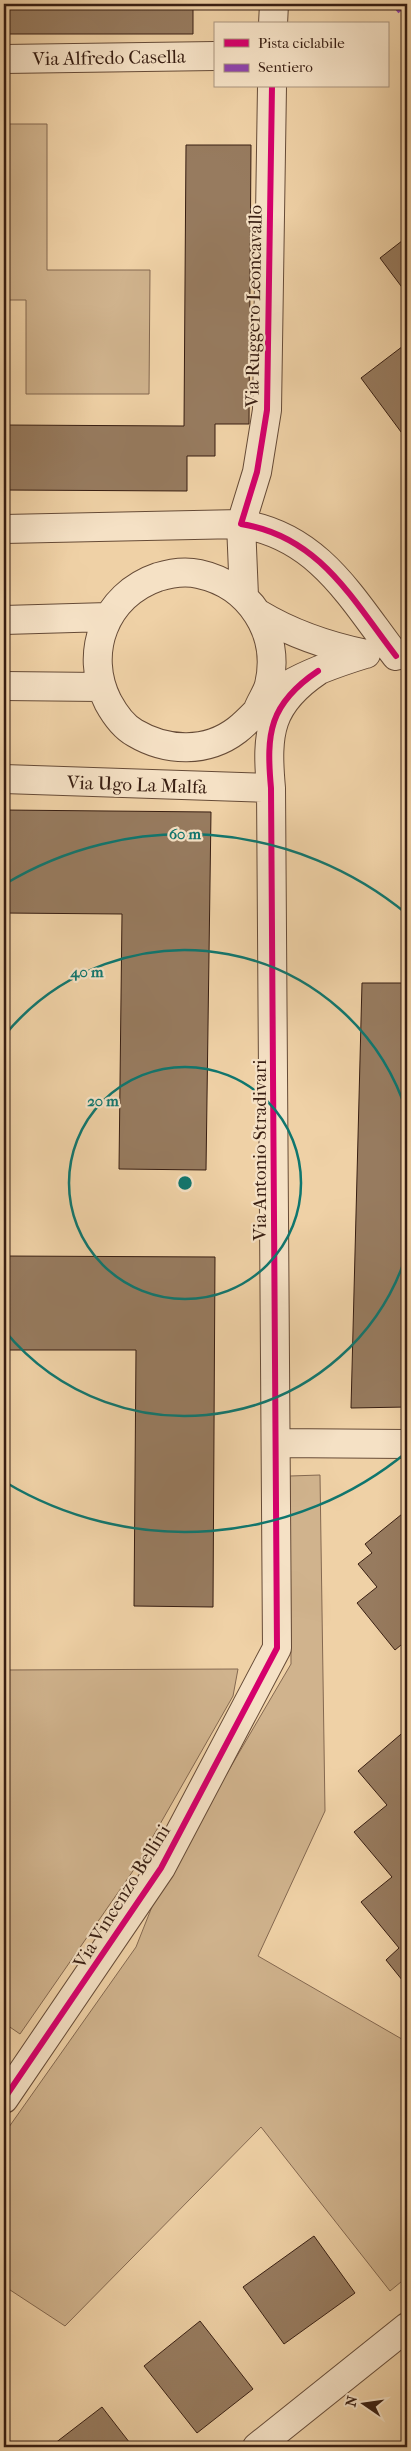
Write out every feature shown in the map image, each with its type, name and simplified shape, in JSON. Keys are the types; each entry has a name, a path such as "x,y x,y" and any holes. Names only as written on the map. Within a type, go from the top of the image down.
{"street":[{"path":"273,22 274,4"},
{"name":"Via Alfredo Casella","path":"4,59 214,56"},
{"name":"Via Ruggero Leoncavallo","path":"242,524 257,472 267,410 272,88"},
{"name":"Via Ugo La Malfa","path":"242,524 252,605 269,637 272,661 268,686 258,709"},
{"name":"Via Ugo La Malfa","path":"4,529 242,524 280,534 307,549 341,585 402,657"},
{"name":"Via Ugo La Malfa","path":"365,654 318,671 287,685 258,709 235,732 214,743 186,748 159,745 133,732 113,712 100,687 96,663 99,639 108,617 124,596 146,581 171,573 198,573 222,581 282,628 308,638 365,654 402,657"},
{"path":"4,620 108,617"},
{"name":"Via Antonio Stradivari","path":"277,1648 271,788 268,760 270,732 277,715 297,685 318,671"},
{"path":"4,686 100,687"},
{"path":"235,732 253,742 268,760"},
{"name":"Via Ugo La Malfa","path":"4,779 271,788"},
{"path":"276,1444 407,1444"},
{"name":"Via Vincenzo Bellini","path":"4,2099 161,1868 277,1648"},
{"path":"257,2447 407,2327"}],"shaded area":[{"path":"4,124 47,124 47,270 150,270 149,394 26,394 26,300 4,300"},
{"path":"320,1475 325,1811 258,1956 407,2042 407,2277 390,2291 261,2127 65,2326 4,2286 4,2134 136,1947 159,1889 291,1664 290,1476"},
{"path":"238,1669 233,1696 135,1868 20,2034 4,2023 4,1670"}],"building":[{"path":"4,4 193,4 193,34 4,34"},
{"path":"186,145 251,145 249,424 215,424 215,456 187,456 187,491 4,490 4,425 184,426"},
{"path":"407,237 407,294 380,258"},
{"path":"407,343 407,440 361,378"},
{"path":"4,810 211,812 206,1170 119,1169 122,914 4,913"},
{"path":"362,983 407,983 407,1407 351,1408"},
{"path":"4,1256 215,1257 213,1607 134,1606 136,1350 4,1350"},
{"path":"407,1510 407,1640 395,1650 357,1603 377,1587 358,1564 372,1553 365,1544"},
{"path":"407,1729 407,1986 386,1960 399,1948 361,1902 392,1877 354,1832 387,1805 358,1771"},
{"path":"314,2236 355,2293 284,2344 243,2287"},
{"path":"200,2321 253,2389 197,2433 144,2366"},
{"path":"102,2407 133,2447 50,2447"}],"marked path":[{"path":"394,4 407,20"}],"cycle path":[{"path":"272,88 267,410 257,472 241,524 268,531 292,542 313,556 348,592 396,656"},
{"path":"4,2099 161,1868 277,1648 271,788 269,751 274,721 280,708 289,695 318,671"}]}
